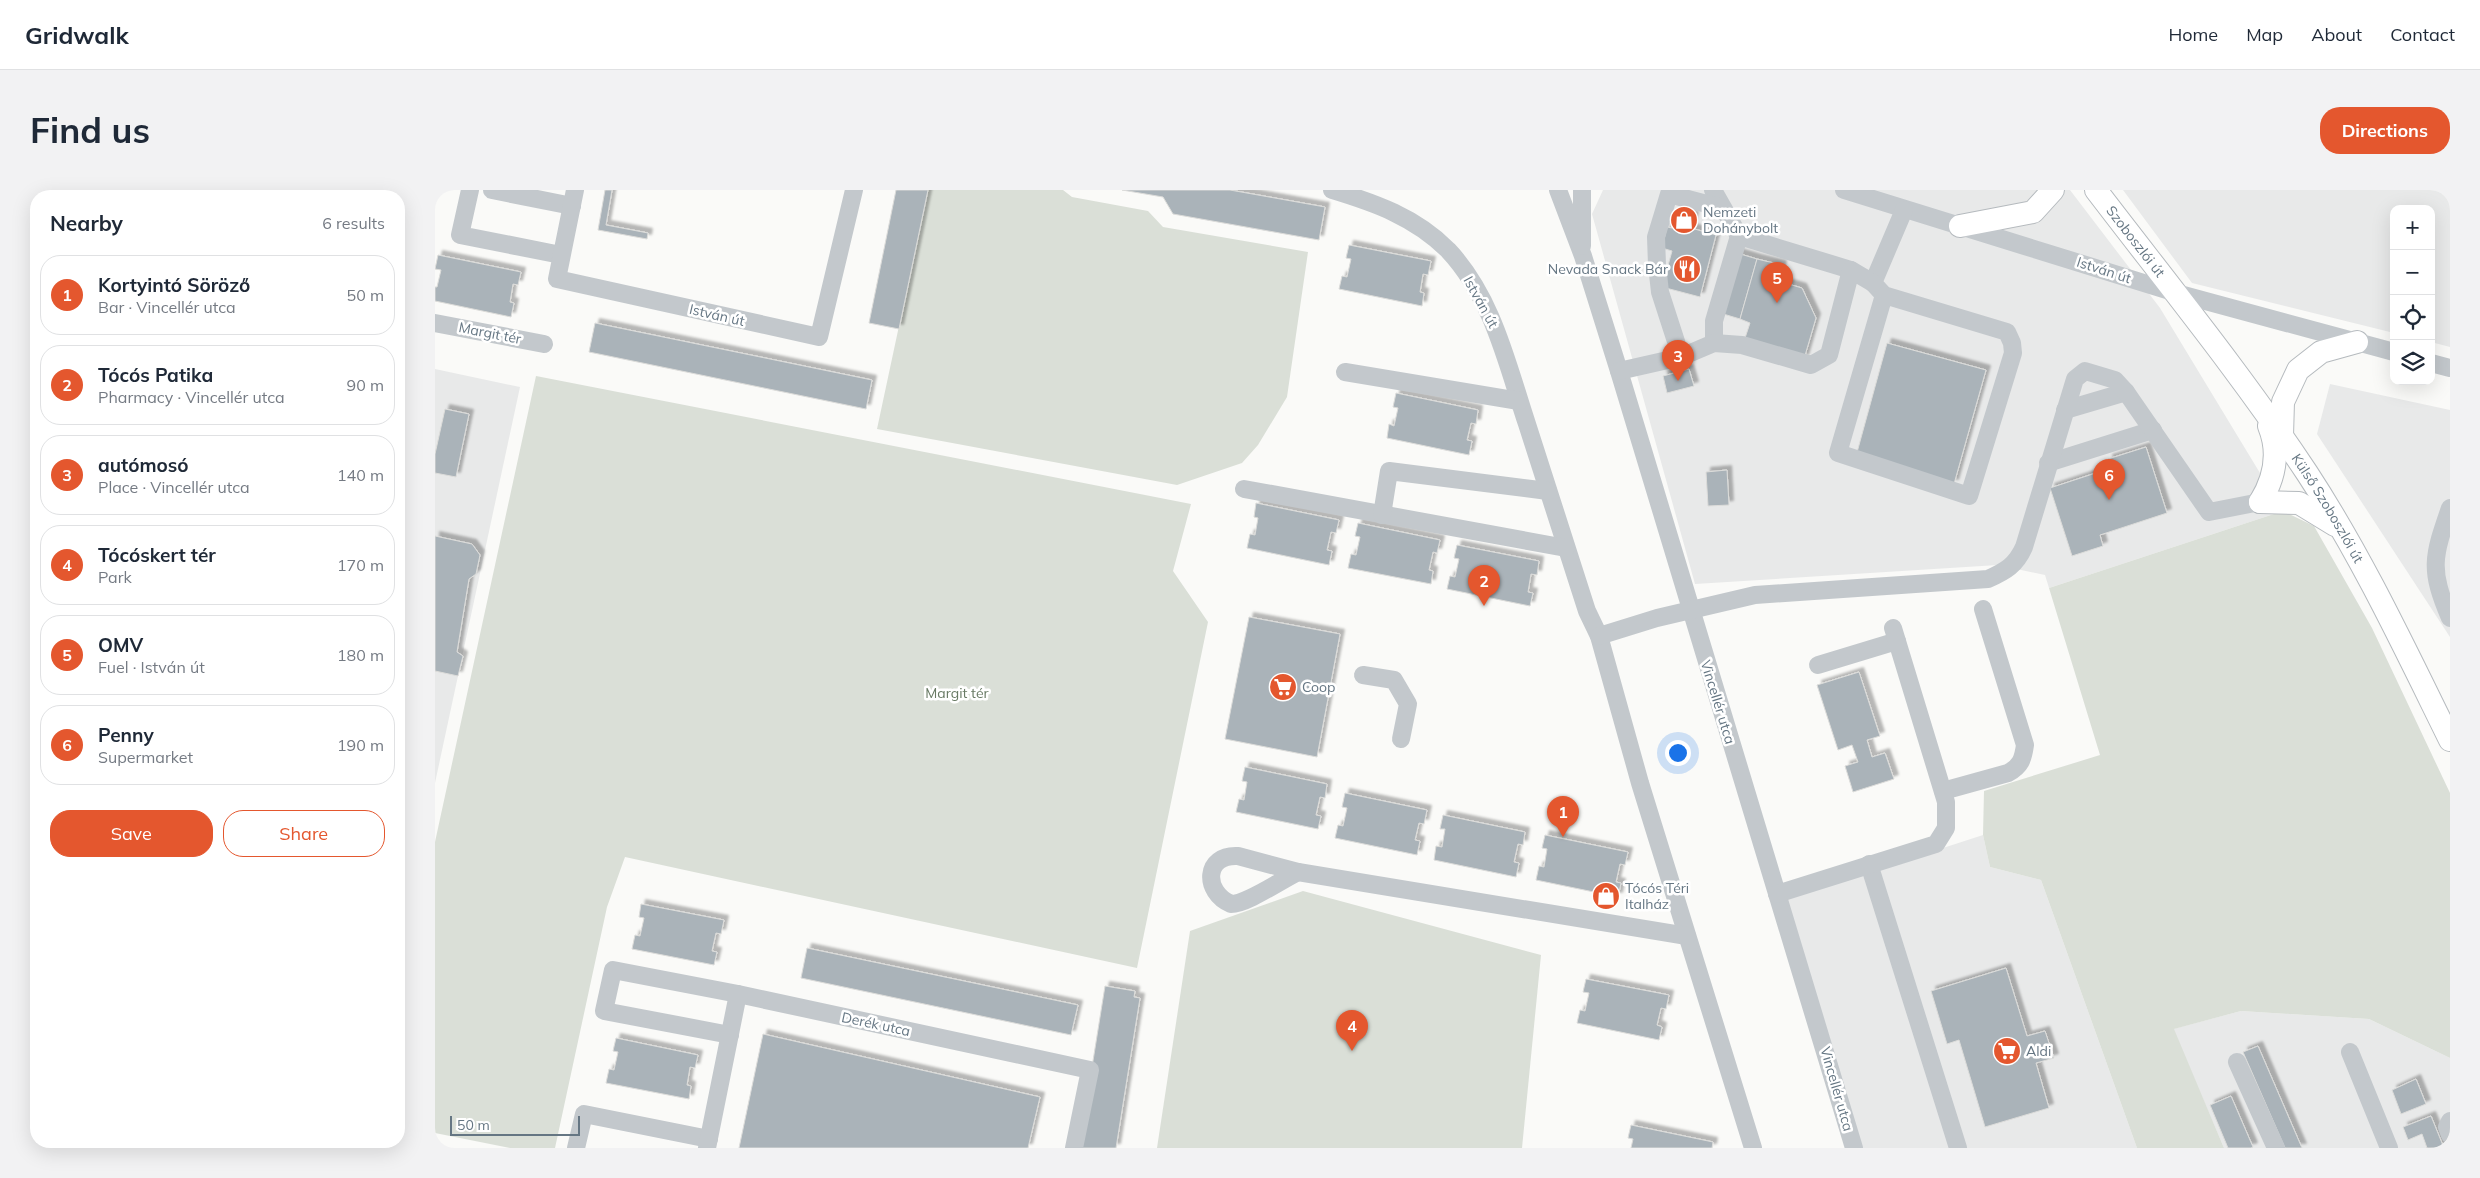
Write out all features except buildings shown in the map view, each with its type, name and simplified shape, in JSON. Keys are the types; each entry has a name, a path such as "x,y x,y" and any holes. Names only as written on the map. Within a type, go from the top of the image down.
{"main road":[{"path":"1959,226 2033,212 2053,190"},
{"name":"Szoboszlói út","path":"2096,190 2177,294"},
{"name":"Külső Szoboszlói út","path":"2177,294 2282,436 2343,532 2361,562 2450,740"},
{"path":"2282,436 2283,402 2298,370 2321,352 2357,342"},
{"path":"2261,409 2274,438 2275,455 2273,476 2259,502 2299,503 2325,517 2343,532"}],"street":[{"path":"470,190 460,235 561,255"},
{"path":"492,190 573,198"},
{"name":"István út","path":"573,198 557,279 819,337 854,190"},
{"name":"István út","path":"1332,190 1374,203 1412,220 1448,250 1473,282 1502,340 1519,401"},
{"name":"Vincellér utca","path":"1558,190 1583,256 1619,372 1854,1148"},
{"name":"Vincellér utca","path":"1572,190 1583,256"},
{"path":"1582,190 1583,256"},
{"path":"1713,190 1739,236 1851,270 1879,289 2007,332 2012,343 2013,353 1969,496 1837,453 1879,289 1899,208 1885,190"},
{"name":"István út","path":"1844,190 2177,294 2390,351"},
{"path":"1681,357 1660,292 1656,237 1662,192 1722,208"},
{"path":"1714,344 1714,321 1739,236"},
{"path":"1619,372 1681,357 1714,344 1742,345 1811,365 1829,354 1851,270"},
{"name":"Margit tér","path":"435,323 544,344"},
{"path":"2435,364 2450,368"},
{"path":"1599,636 1690,609 1755,595 1988,579 2007,571 2018,561 2025,547 2048,463 2075,379 2085,371 2115,380 2126,392 2209,512 2259,502"},
{"path":"1345,372 1519,401 1587,612 1599,636 1640,783 1753,1148"},
{"path":"2065,410 2126,392"},
{"path":"2048,463 2153,430"},
{"path":"1382,515 1389,471 1548,491"},
{"path":"1244,489 1567,548"},
{"path":"2450,508 2435,551 2437,587 2450,618"},
{"path":"1943,791 2008,773 2016,769 2023,760 2025,745 1983,608"},
{"path":"1777,894 1936,844 1946,828 1946,802 1895,634 1818,665"},
{"path":"1363,675 1394,680 1408,704 1401,739"},
{"path":"1869,864 1959,1148"},
{"path":"1298,872 1687,936"},
{"path":"576,1148 584,1114 708,1143 730,1035 738,994 613,970 604,1011 730,1035"},
{"name":"Derék utca","path":"738,994 1090,1070 1075,1148"},
{"path":"2350,1052 2389,1148"},
{"path":"2237,1062 2276,1148"},
{"path":"2450,1121 2447,1127 2450,1135"}],"shaded area":[{"path":"1603,190 2070,190 2160,308 2283,511 2049,588 2045,575 1998,565 1695,584 1592,214"},
{"path":"2123,190 2450,190 2450,347 2435,343 2435,205 2390,205 2390,332 2192,283"},
{"path":"435,369 520,387 435,783"},
{"path":"2330,384 2450,410 2450,637 2317,434"},
{"path":"1983,835 1990,867 2041,880 2137,1148 1862,1148 1783,900"},
{"path":"2241,1011 2369,1019 2450,1058 2450,1148 2224,1148 2173,1029"}],"green space":[{"path":"928,190 1063,190 1072,197 1148,211 1163,227 1308,252 1287,397 1258,445 1242,463 1177,485 877,429"},
{"name":"Margit tér","path":"536,376 1191,504 1173,571 1208,622 1137,968 625,857 607,907 555,1148 510,1148 435,1133 435,842"},
{"path":"2283,511 2314,526 2372,628 2450,793 2450,1058 2369,1019 2241,1011 2174,1029 2224,1148 2137,1148 2041,880 1990,867 1983,835 1984,791 2100,755 2049,588"},
{"path":"1303,891 1541,955 1522,1148 1157,1148 1190,931"}],"place":[{"name":"Nemzeti Dohánybolt","path":"1684,220"},
{"name":"Nevada Snack Bár","path":"1687,269"},
{"name":"OMV","path":"1777,303"},
{"name":"autómosó","path":"1678,381"},
{"name":"Penny","path":"2109,500"},
{"name":"Tócós Patika","path":"1484,606"},
{"name":"Coop","path":"1283,687"},
{"name":"Kortyintó Söröző","path":"1563,837"},
{"name":"Tócós Téri Italház","path":"1606,896"},
{"name":"Tócóskert tér","path":"1352,1051"},
{"name":"Aldi","path":"2007,1051"}]}
